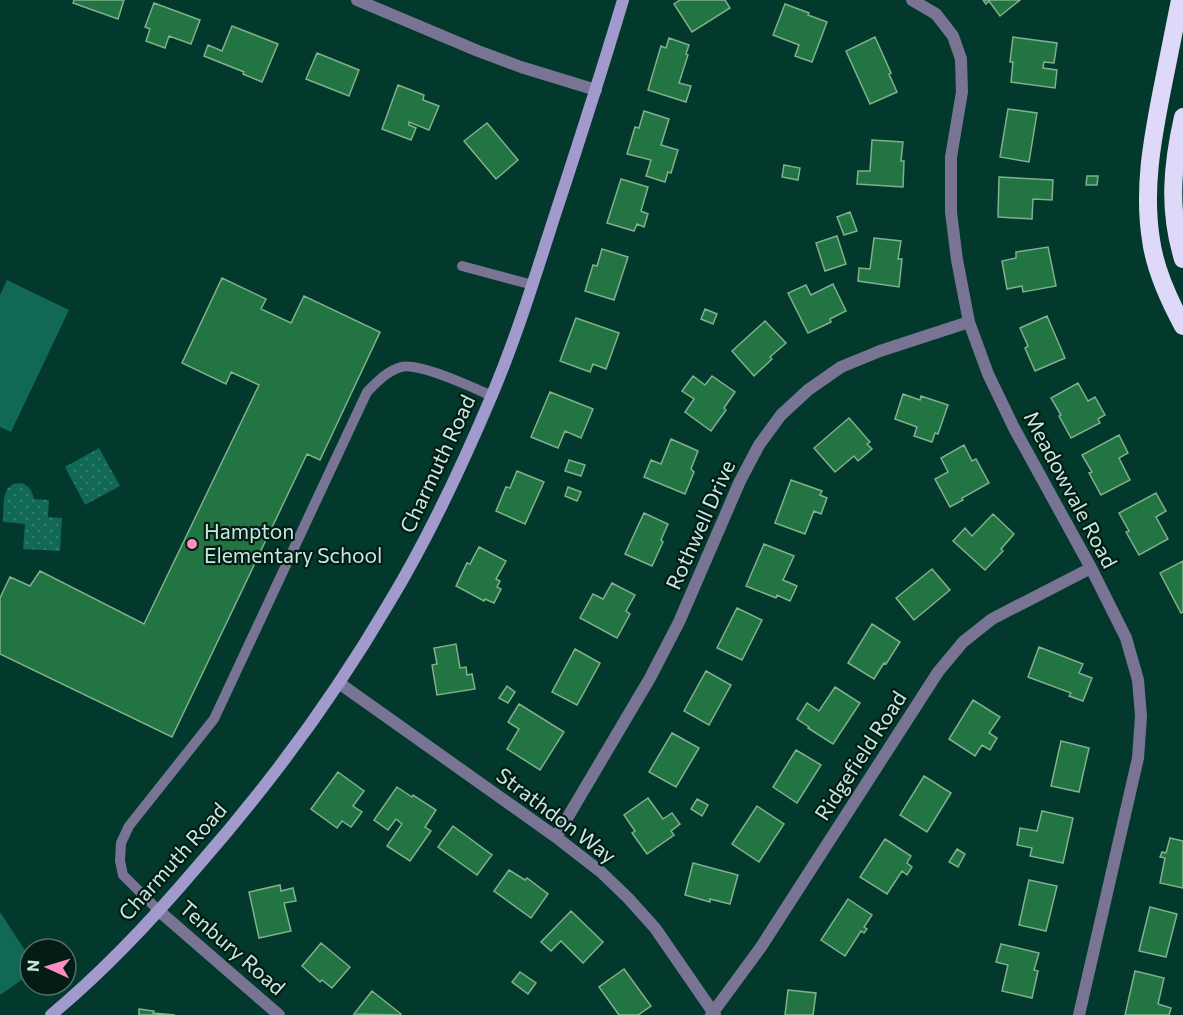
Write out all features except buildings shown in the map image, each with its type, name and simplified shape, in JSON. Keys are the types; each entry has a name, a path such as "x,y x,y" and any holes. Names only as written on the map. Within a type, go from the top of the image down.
{"highway":[{"path":"1180,0 1154,127 1148,169 1148,206 1151,242 1161,276 1183,326"},
{"path":"1183,117 1173,175 1173,207 1176,238 1183,259"}],"street":[{"path":"357,0 520,67 596,90"},
{"name":"Charmuth Road","path":"51,1015 78,992 159,911 218,843 277,771 339,683 390,602 438,514 492,396 521,323 623,0"},
{"name":"Meadowvale Road","path":"912,0 936,14 953,36 961,58 962,92 951,157 951,212 957,260 969,322 988,374 1014,428 1091,568 1126,638 1138,680 1142,716 1138,758 1079,1015"},
{"name":"Rothwell Drive","path":"556,837 650,678 679,622 740,481 759,445 781,415 808,390 841,367 880,351 969,322"},
{"name":"Ridgefield Road","path":"713,1014 761,947 938,672 963,642 993,619 1091,568"},
{"name":"Strathdon Way","path":"339,683 556,837 601,872 656,928 713,1014"},
{"name":"Tenbury Road","path":"159,911 279,1015"}],"lane":[{"path":"462,266 532,285"},
{"path":"159,911 123,875 120,861 121,843 129,826 214,719 367,392 385,375 403,366 430,370 492,396"}],"green space":[{"path":"7,280 69,310 11,432 0,427 0,295"},
{"path":"99,448 120,486 85,505 65,467"},
{"path":"22,483 30,490 34,499 49,500 48,517 62,518 60,551 23,549 25,524 3,522 4,498 7,489 13,484"},
{"path":"0,912 18,940 18,982 0,995"}],"place":[{"name":"Hampton Elementary School","path":"192,544"}]}
